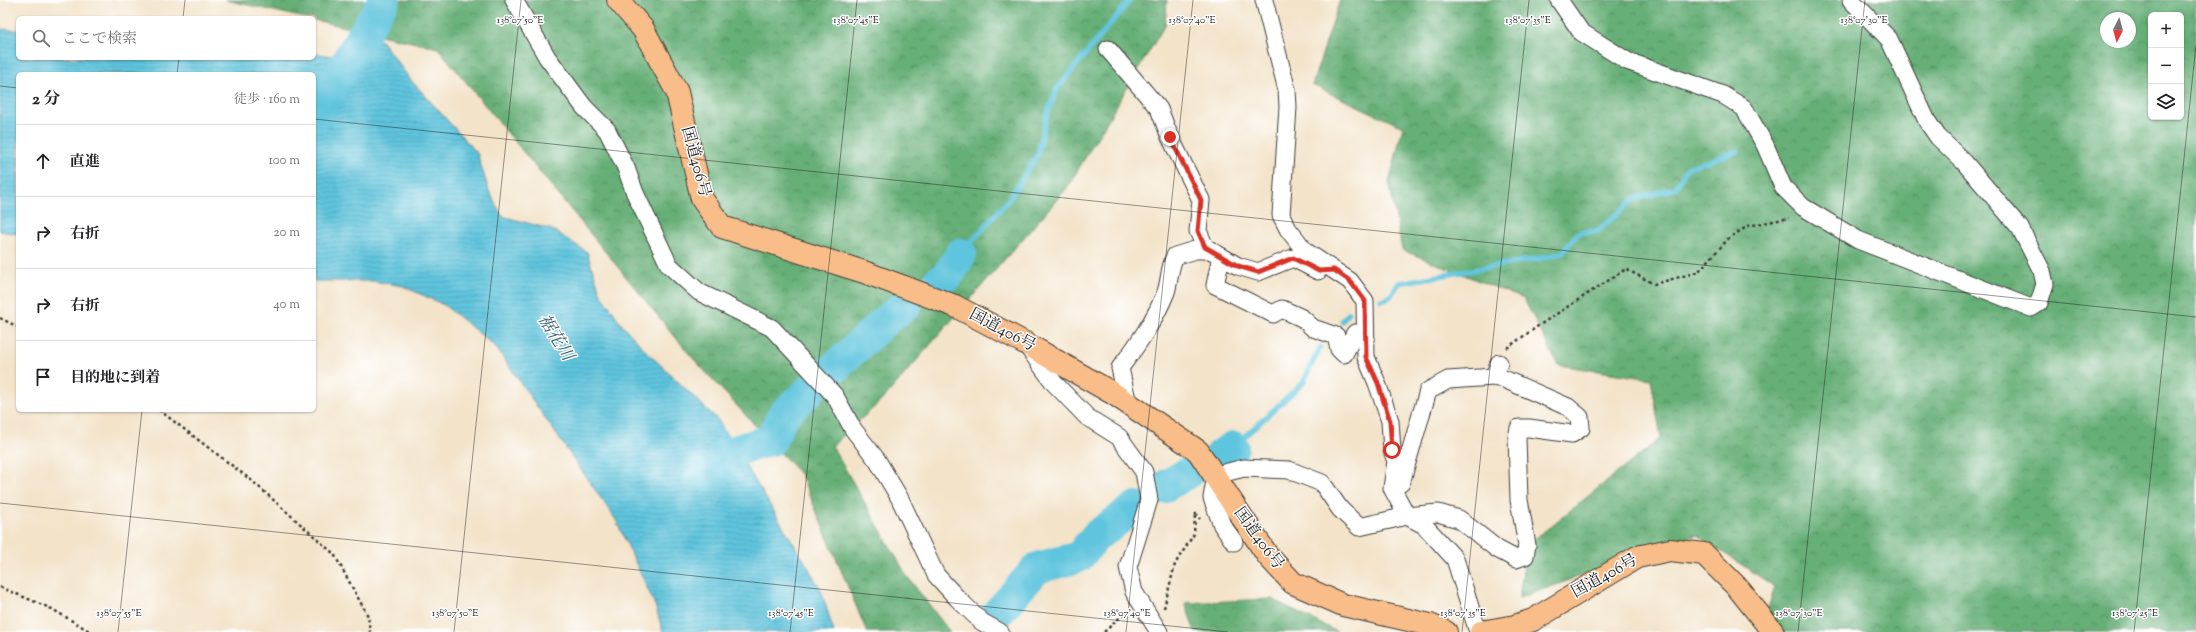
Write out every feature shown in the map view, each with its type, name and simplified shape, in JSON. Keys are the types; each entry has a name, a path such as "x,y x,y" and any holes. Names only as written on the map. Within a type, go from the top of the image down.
{"highway":[{"name":"国道406号","path":"618,0 643,29 677,92 702,199 722,227 864,272 948,303 1025,342 1128,404 1198,451 1268,556 1292,583 1343,605 1430,625 1446,632"},
{"name":"国道406号","path":"1481,632 1515,626 1533,620 1637,557 1670,550 1704,554 1738,588 1773,632"}],"street":[{"path":"514,0 547,57 584,107 607,130 626,168 635,193 669,265 699,292 772,328 835,396 853,429 877,460 899,497 936,575 982,622 1000,632"},
{"path":"1264,0 1286,90 1288,108 1281,215 1288,229 1305,251 1350,281 1365,301 1366,357 1378,383 1390,421 1392,450 1396,461 1392,488 1407,516 1424,525 1454,559 1478,632"},
{"path":"1559,0 1581,32 1627,61 1723,95 1744,108 1765,145 1783,187 1802,208 1858,240 2031,308 2040,303 2045,284 2042,271 2020,228 1964,162 1938,137 1926,121 1889,39 1851,0"},
{"path":"1108,50 1159,109 1170,137 1201,200 1198,231 1205,247 1238,266 1258,272 1293,258 1319,271 1334,270"},
{"path":"1128,404 1120,368 1146,334 1166,290 1170,265 1174,256 1195,250 1215,253"},
{"path":"1215,253 1214,285 1273,314 1282,309 1302,318 1313,328 1336,336 1339,350 1344,354 1355,333 1366,339"},
{"path":"1025,342 1054,383 1087,417 1119,437 1144,472 1149,500 1128,568 1134,592 1159,632"},
{"path":"1230,537 1222,525 1212,498 1216,476 1244,468 1289,470 1322,483 1340,509 1359,527 1407,516 1438,513 1459,519 1497,549 1516,559 1525,556 1527,546 1519,500 1517,437 1519,428 1572,434 1581,428 1580,417 1568,408 1504,379 1497,370 1448,380 1428,391 1397,496"}],"path":[{"path":"1497,370 1506,349 1626,268 1654,284 1698,272 1729,238 1748,226 1792,218"},
{"path":"0,318 16,326"},
{"path":"162,412 251,480 334,554 368,616 370,632"},
{"path":"1158,611 1163,609 1175,564 1194,534 1195,513 1216,536 1230,537"},
{"path":"0,587 52,609 91,632"},
{"path":"1104,632 1138,599"}],"green space":[{"path":"226,0 1167,0 1165,25 1067,188 883,399 832,446 907,576 950,632 867,632 801,475 690,355 438,48 316,20 316,16 296,16"},
{"path":"1340,0 2196,0 2196,632 1760,632 1775,587 1697,535 1519,598 1527,545 1661,438 1651,379 1558,365 1524,299 1402,250 1389,182 1403,127 1312,85"},
{"path":"1272,599 1337,632 1195,632 1185,603"}],"water":[{"name":"裾花川","path":"0,29 16,30 16,60 316,60 316,53 332,56 380,39 410,79 477,153 489,191 502,216 553,230 587,252 600,292 622,325 647,352 718,420 821,590 834,632 663,632 655,605 616,520 495,346 444,305 403,286 373,281 316,281 316,72 16,72 16,234 0,231"}],"waterway":[{"path":"316,113 384,0"},
{"path":"961,254 1009,199 1038,154 1046,117 1057,89 1130,0"},
{"path":"1381,300 1390,297 1399,283 1547,257 1563,252 1578,233 1598,231 1634,199 1676,188 1687,168 1738,151"},
{"path":"938,282 949,274 961,254"},
{"path":"832,370 888,318 906,305"},
{"path":"1342,321 1349,313"},
{"path":"1233,447 1303,383 1320,347"},
{"path":"706,474 716,472 724,454 771,440 783,415 810,390"},
{"path":"1221,454 1233,447"},
{"path":"1162,488 1191,471"},
{"path":"995,616 1037,568 1079,557 1096,536 1136,507"}],"route":[{"path":"1170,137 1201,200 1198,231 1205,247 1238,266 1258,272 1276,263 1293,258 1319,271 1334,270 1350,281 1365,301 1366,357 1378,383 1390,421 1392,450"}]}
